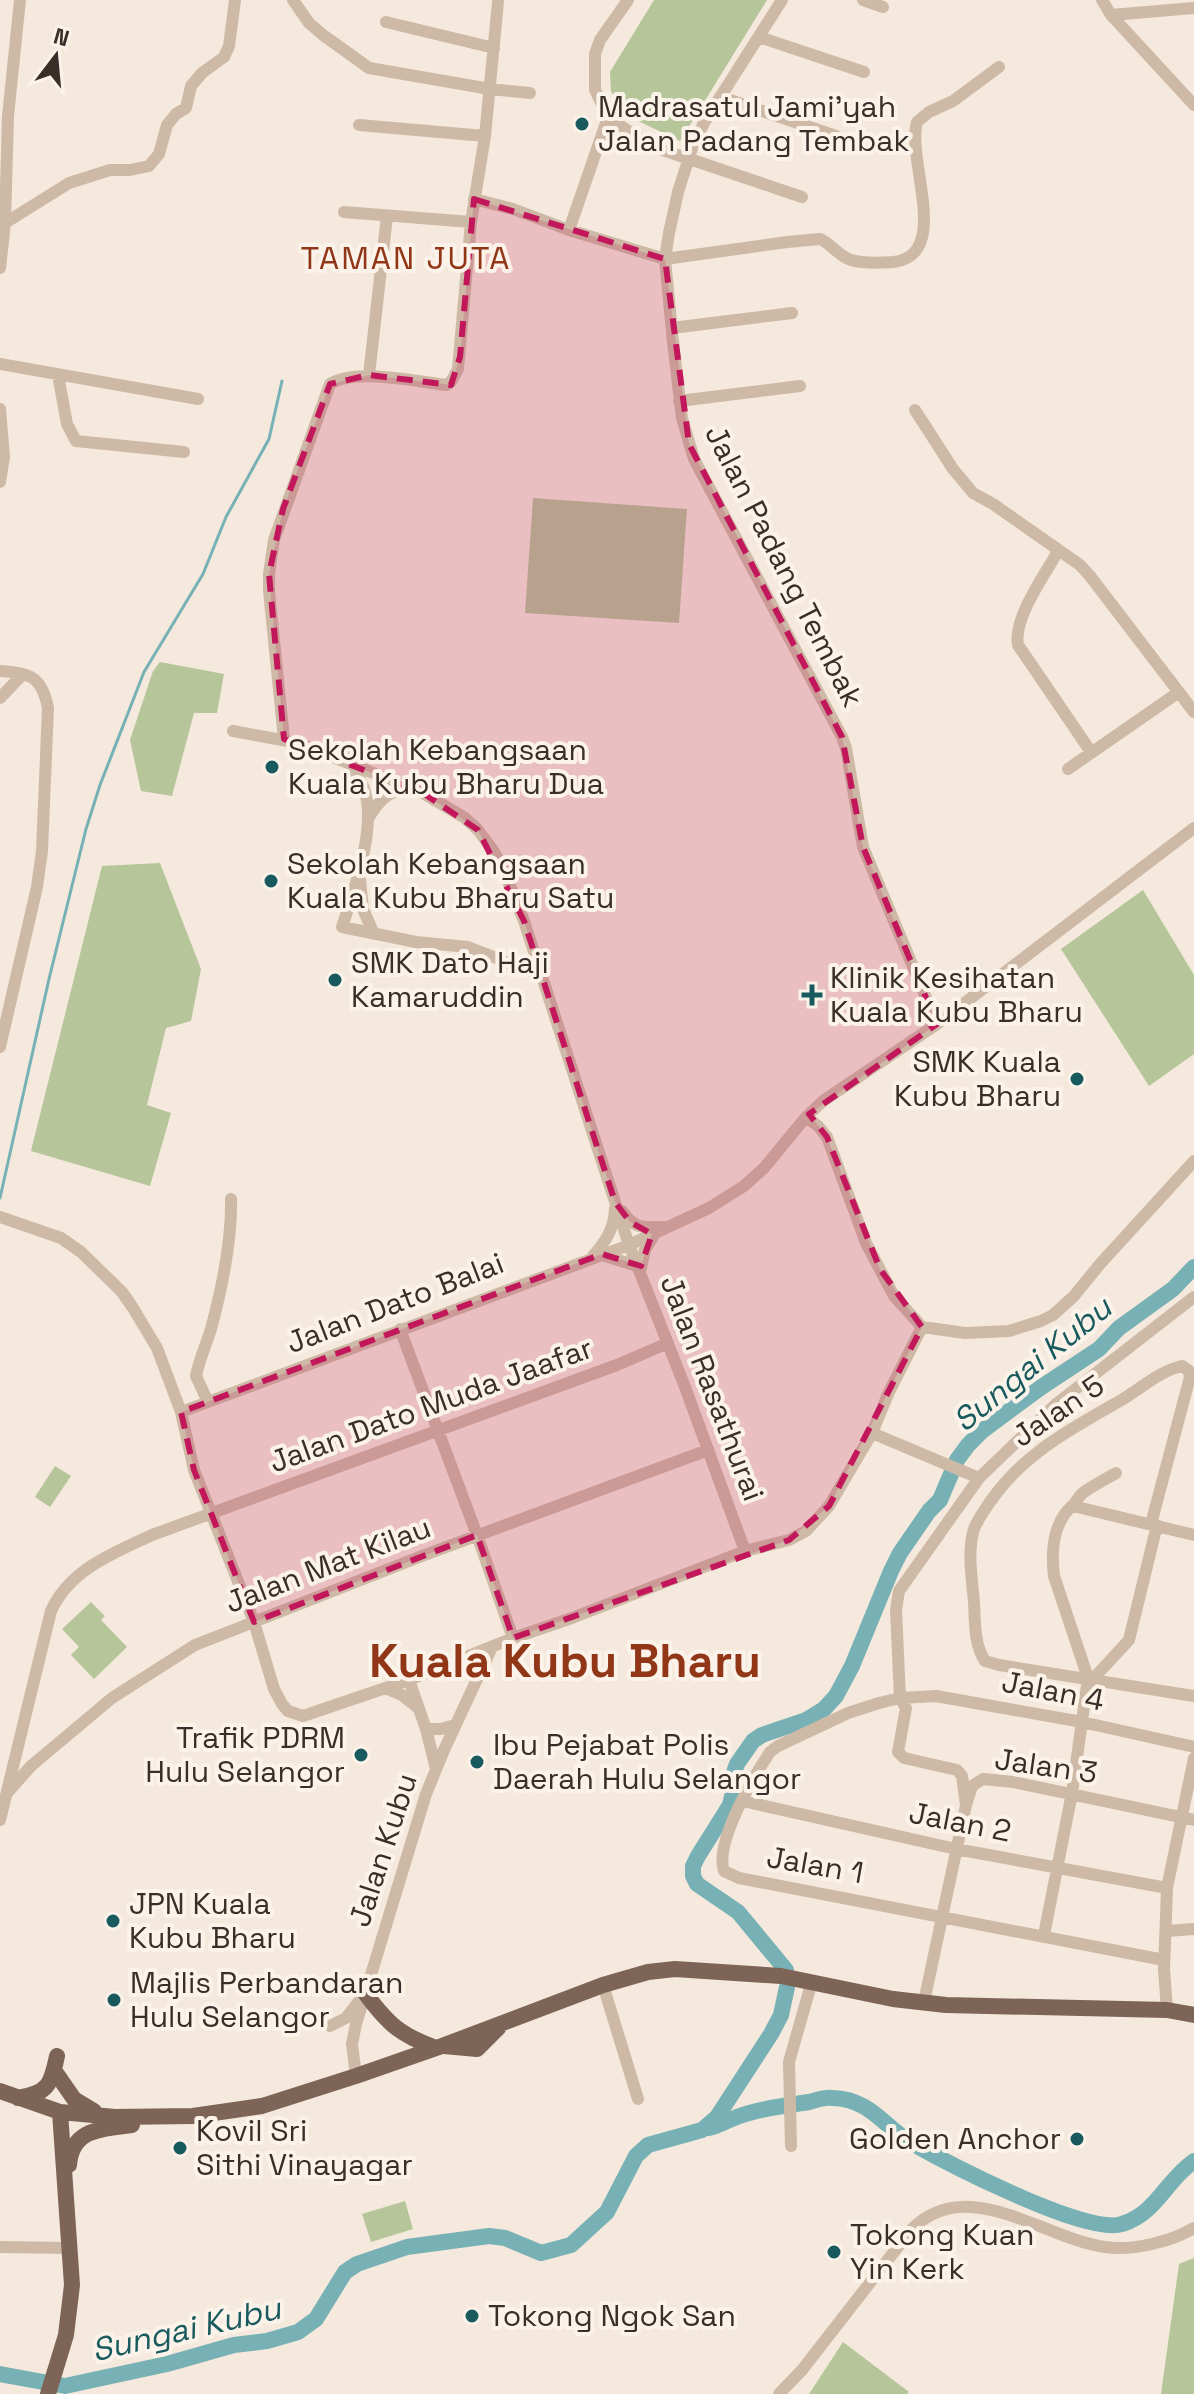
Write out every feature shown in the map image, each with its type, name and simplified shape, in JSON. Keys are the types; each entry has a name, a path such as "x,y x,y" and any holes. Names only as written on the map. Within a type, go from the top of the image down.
{"main road":[{"path":"365,1993 390,2024 413,2039 439,2047 477,2049 507,2021 603,1985 648,1972 675,1969 781,1976 893,1999 924,2002 1167,2010 1194,2015"},
{"path":"67,2203 72,2150 84,2135 96,2130 262,2106 439,2047"},
{"path":"16,2098 31,2096 49,2085 56,2065 74,2099 115,2117"},
{"path":"0,2091 60,2112 115,2117 193,2116"},
{"path":"48,2394 66,2335 72,2285 60,2112"}],"street":[{"path":"0,268 5,223 8,116 20,0"},
{"path":"5,223 69,183 110,170 149,166 159,154 167,125 186,108 191,86 202,73 224,57 229,46 235,0"},
{"path":"293,0 309,23 365,66 490,89 530,93"},
{"path":"628,0 600,40 595,54 595,90 608,117 648,145 802,197"},
{"name":"Jalan Padang Tembak","path":"782,0 705,121 678,192 665,259 679,401 694,459 842,737 863,847 937,1024"},
{"path":"863,0 883,7"},
{"path":"1102,0 1111,15 1189,93 1194,105"},
{"path":"284,739 269,591 274,540 330,384 335,380 369,375 446,385 454,378 460,357 471,222 485,136 498,2"},
{"path":"1111,15 1194,8"},
{"path":"386,22 494,48"},
{"path":"759,37 864,72"},
{"path":"474,199 665,259 820,239 847,259 857,262 898,261 917,252 924,228 915,137 917,122 929,112 953,101 999,67"},
{"path":"721,97 836,136"},
{"path":"569,230 608,117"},
{"path":"359,125 485,136"},
{"path":"344,212 471,222"},
{"path":"369,375 387,216"},
{"path":"672,328 792,313"},
{"path":"0,364 198,399"},
{"path":"58,375 67,424 76,441 184,452"},
{"path":"679,401 800,386"},
{"path":"0,409 4,457 0,482"},
{"path":"915,410 958,477 973,493 1080,565 1194,712"},
{"path":"1058,551 1022,615 1018,645 1091,752"},
{"path":"0,671 23,674 40,683 48,708 42,851 32,911 0,1047"},
{"path":"0,698 23,674"},
{"path":"1068,769 1179,692"},
{"name":"Jalan Rasathurai","path":"233,731 284,739 313,748 408,787 465,818 493,850 524,921 629,1245 745,1551"},
{"path":"350,764 366,794 368,819 359,872 342,927 416,942 468,947 540,975"},
{"path":"368,819 384,797 408,787"},
{"name":"Jalan Dato Balai","path":"181,1412 629,1245 709,1208 744,1186 764,1168 823,1101 937,1024 1194,828"},
{"path":"359,872 363,909 374,934"},
{"path":"806,1117 827,1137 866,1243 894,1296 922,1327 965,1333 1009,1331 1053,1315 1074,1296 1194,1161"},
{"path":"208,1402 196,1376 211,1328 221,1279 231,1199"},
{"path":"615,1202 630,1222 637,1226 670,1227"},
{"path":"615,1202 609,1236 596,1256 638,1269 656,1233"},
{"path":"3,1218 61,1238 93,1262 122,1292 157,1348 181,1412 186,1443 210,1513 254,1622 274,1689 288,1711 303,1716 409,1680 513,1638 806,1531 829,1506 872,1433 922,1327"},
{"path":"900,1698 896,1610 899,1591 979,1478 1055,1405 1194,1297"},
{"path":"400,1329 513,1638"},
{"name":"Jalan Dato Muda Jaafar","path":"0,1820 48,1621 55,1602 65,1588 88,1568 152,1535 617,1365 668,1343"},
{"name":"Jalan 5","path":"1154,1525 1190,1377 1189,1371 1182,1366 1162,1374 1046,1445 998,1490 974,1531 971,1570 976,1633 982,1658 989,1663 1194,1696"},
{"path":"872,1433 979,1478"},
{"name":"Jalan Mat Kilau","path":"6,1795 31,1766 112,1698 195,1645 477,1535 708,1450"},
{"path":"1091,1679 1066,1617 1054,1576 1053,1543 1061,1518 1080,1494 1116,1473"},
{"path":"1073,1506 1194,1535"},
{"path":"1044,1935 1091,1679 1129,1640 1154,1525"},
{"name":"Jalan Kubu","path":"356,2076 352,2044 365,1993 436,1769 492,1647"},
{"path":"409,1680 436,1769"},
{"path":"385,1688 402,1695 417,1707"},
{"name":"Jalan 4","path":"900,1698 948,1697 1194,1747"},
{"name":"Jalan 1","path":"900,1698 848,1713 778,1746 766,1759 743,1801 727,1840 722,1867 729,1874 1164,1960"},
{"name":"Jalan 3","path":"900,1698 906,1708 898,1752 904,1758 957,1770 962,1776 966,1805"},
{"path":"426,1729 455,1725"},
{"path":"1167,2010 1164,1960 1167,1888 1188,1818 1194,1758"},
{"path":"13,1762 31,1766"},
{"name":"Jalan 3","path":"966,1805 972,1786 983,1779 1072,1793 1188,1818"},
{"name":"Jalan 2","path":"743,1801 956,1849 1167,1888"},
{"path":"924,2002 966,1805"},
{"path":"1167,1931 1194,1929"},
{"path":"791,2146 789,2062 812,1981"},
{"path":"603,1985 638,2099"},
{"path":"330,2026 346,2018 365,1993"},
{"path":"779,2394 802,2370 911,2230 932,2213 949,2207 984,2207 1053,2233 1107,2248 1162,2241 1194,2228"},
{"path":"0,2247 69,2248"}],"highlighted area":[{"path":"474,199 665,259 689,444 842,737 863,847 937,1024 809,1114 827,1137 880,1269 922,1327 829,1506 789,1540 513,1638 477,1535 254,1622 194,1470 181,1412 602,1254 641,1266 652,1234 630,1222 615,1202 524,921 478,830 423,793 284,739 269,574 283,509 330,384 369,375 451,385 460,357"}],"green space":[{"path":"654,0 767,0 680,141 632,118 618,105 611,91 610,72"},
{"path":"533,498 687,509 679,623 525,613"},
{"path":"160,662 224,674 217,713 194,713 172,796 141,791 130,740 153,671"},
{"path":"160,863 201,969 191,1021 166,1028 147,1105 171,1113 150,1186 31,1151 102,866"},
{"path":"1143,890 1194,975 1194,1054 1149,1086 1061,949"},
{"path":"55,1466 71,1476 50,1507 35,1497"},
{"path":"91,1602 105,1616 101,1620 127,1647 94,1679 71,1655 79,1647 62,1629"},
{"path":"405,2201 413,2229 371,2242 362,2214"},
{"path":"1194,2258 1194,2394 1161,2394 1179,2264"},
{"path":"843,2342 909,2392 809,2394"}],"waterway":[{"path":"0,1198 49,979 100,785 144,672 203,574 226,517 269,439 282,381"},
{"name":"Sungai Kubu","path":"786,1970 738,1912 697,1884 693,1876 693,1866 698,1856 730,1805 732,1778 737,1764 753,1741 806,1720 824,1709 836,1696 900,1553 940,1500 957,1460 968,1445 1040,1388 1099,1349 1119,1328 1173,1289 1194,1267"},
{"name":"Sungai Kubu","path":"0,2374 65,2386 298,2332 316,2319 345,2272 357,2264 407,2247 489,2236 505,2238 541,2253 571,2245 607,2212 636,2156 648,2145 702,2130 717,2117 771,2034 781,2015 787,1987"},
{"path":"709,2128 760,2110 826,2098 845,2100 867,2108 900,2136 983,2180 1049,2209 1104,2225 1122,2224 1144,2212 1194,2161"}],"place":[{"name":"Madrasatul Jami'yah Jalan Padang Tembak","path":"582,124"},
{"name":"Sekolah Kebangsaan Kuala Kubu Bharu Dua","path":"272,767"},
{"name":"Sekolah Kebangsaan Kuala Kubu Bharu Satu","path":"271,881"},
{"name":"SMK Dato Haji Kamaruddin","path":"335,980"},
{"name":"Klinik Kesihatan Kuala Kubu Bharu","path":"812,995"},
{"name":"SMK Kuala Kubu Bharu","path":"1077,1079"},
{"name":"Trafik PDRM Hulu Selangor","path":"361,1755"},
{"name":"Ibu Pejabat Polis Daerah Hulu Selangor","path":"477,1762"},
{"name":"JPN Kuala Kubu Bharu","path":"113,1921"},
{"name":"Majlis Perbandaran Hulu Selangor","path":"114,2000"},
{"name":"Golden Anchor","path":"1077,2139"},
{"name":"Kovil Sri Sithi Vinayagar","path":"180,2148"},
{"name":"Tokong Kuan Yin Kerk","path":"834,2252"},
{"name":"Tokong Ngok San","path":"472,2316"}],"district":[{"name":"TAMAN JUTA","path":"406,258"},
{"name":"Kuala Kubu Bharu","path":"565,1661"}]}
